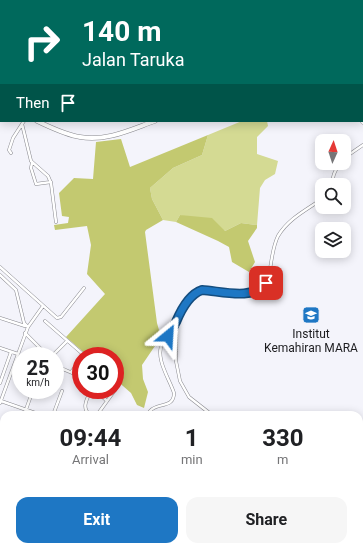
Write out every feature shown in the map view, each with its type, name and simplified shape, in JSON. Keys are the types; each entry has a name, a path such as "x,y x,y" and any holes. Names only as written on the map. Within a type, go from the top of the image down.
{"street":[{"path":"39,122 75,136 86,138 116,135 152,122"},
{"path":"11,153 9,150 10,144 23,123"},
{"path":"23,123 32,163 32,174 36,184 51,182"},
{"path":"351,153 363,145"},
{"path":"32,163 43,170 51,182 56,222"},
{"path":"207,411 191,399 183,386 176,361 176,335 174,330 174,324 179,314 193,295 202,290 245,294 255,292 262,288 268,277 275,241 290,221 315,204"},
{"path":"0,267 43,306 59,318 84,288"},
{"path":"0,275 16,290 24,323 28,327"},
{"path":"20,347 28,327 43,306"},
{"path":"0,318 28,327"},
{"path":"45,320 74,347"},
{"path":"150,411 152,408 166,405 174,396 163,367 161,353 163,341 174,330"},
{"path":"25,333 38,347"},
{"path":"61,347 67,341"},
{"path":"0,348 11,352 0,383"},
{"path":"64,369 70,372"},
{"path":"12,370 0,402 29,411"},
{"path":"0,390 4,392"},
{"path":"26,410 30,399"},
{"path":"55,411 59,399"},
{"path":"87,411 85,406 88,399"},
{"path":"100,411 107,400"}],"green space":[{"path":"240,122 267,122 268,126 257,137 257,154 278,161 275,174 265,180 260,188 257,225 241,223 225,231 180,215 176,222 163,220 152,199 150,188 173,168 202,155 208,135"},
{"path":"208,135 202,155 173,168 150,188 152,199 163,220 145,232 157,323 161,337 142,365 143,379 148,392 144,408 137,405 131,393 124,387 124,347 78,347 66,337 105,294 87,274 91,245 87,226 55,230 54,225 68,223 69,217 62,216 59,193 74,178 93,179 96,142 121,139 130,167"},
{"path":"180,215 212,218 225,231 241,223 257,225 257,228 248,241 255,262 249,272 232,262 229,247 176,222"}],"place":[{"name":"Institut Kemahiran MARA","path":"311,315"}],"route":[{"path":"168,336 174,330 174,324 179,314 197,292 202,290 245,294 255,292 262,288 266,283"}]}
